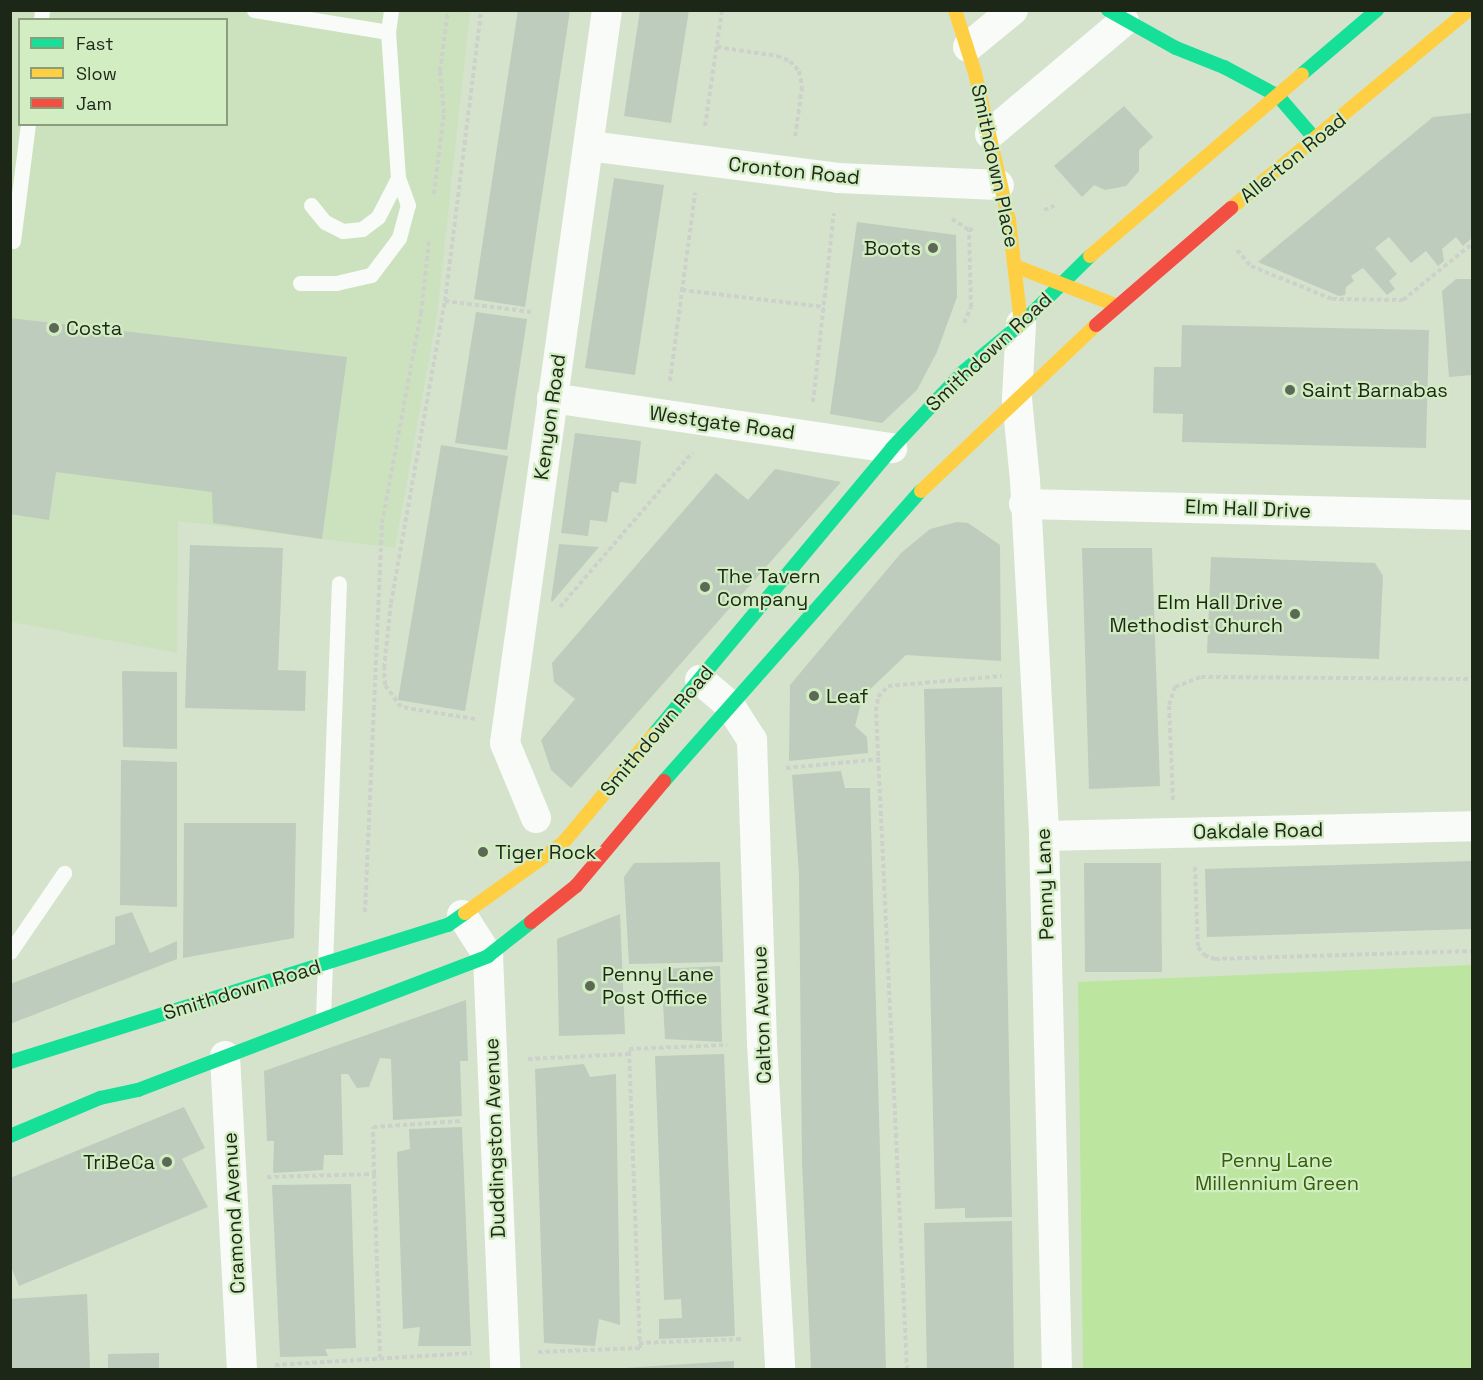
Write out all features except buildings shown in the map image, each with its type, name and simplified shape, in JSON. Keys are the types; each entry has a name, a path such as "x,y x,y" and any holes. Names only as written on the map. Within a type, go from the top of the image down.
{"main road":[{"name":"Smithdown Place","path":"955,10 968,46 1009,220 1021,324"},
{"path":"1278,96 1377,10"},
{"path":"1116,16 1278,96 1316,140"},
{"name":"Allerton Road","path":"1118,306 1213,224 1468,18"},
{"name":"Smithdown Road","path":"10,1062 448,925 563,843 892,448 963,372 1021,324 1061,284 1168,189 1278,96"},
{"path":"1015,266 1118,306"},
{"name":"Smithdown Road","path":"10,1136 100,1098 138,1090 488,956 576,886 729,705 915,496 1118,306"}],"street":[{"name":"Kenyon Road","path":"536,818 505,743 607,10"},
{"path":"968,46 1013,10"},
{"path":"990,134 1116,16"},
{"name":"Cronton Road","path":"589,146 838,178 999,185"},
{"name":"Penny Lane","path":"1021,324 1017,399 1036,673 1044,836 1057,1370"},
{"name":"Westgate Road","path":"552,398 892,448"},
{"name":"Elm Hall Drive","path":"1024,504 1473,515"},
{"name":"Calton Avenue","path":"700,680 729,705 752,740 762,1044 780,1370"},
{"name":"Oakdale Road","path":"1044,836 1473,826"},
{"path":"462,915 488,956"},
{"name":"Duddingston Avenue","path":"488,956 504,1358"},
{"name":"Cramond Avenue","path":"225,1056 242,1368"}],"lane":[{"path":"254,10 388,32"},
{"path":"300,283 336,284 371,275 399,238 408,205 398,178 388,32 392,10"},
{"path":"13,241 28,126"},
{"path":"311,206 326,222 343,231 362,229 378,217 398,178"},
{"path":"323,1018 339,583"},
{"path":"10,952 64,873"}],"path":[{"path":"433,207 444,113 440,71 448,10"},
{"path":"480,10 446,301 391,603 385,685 402,706 508,722"},
{"path":"665,415 722,10"},
{"path":"717,47 777,56 790,61 799,71 802,87 790,171"},
{"path":"809,436 838,178"},
{"path":"961,328 971,307 969,231 1009,220"},
{"path":"1213,224 1251,266 1332,299 1402,300 1473,244"},
{"path":"364,952 382,523 421,313 430,231"},
{"path":"682,290 824,307"},
{"path":"446,301 564,316"},
{"path":"523,609 554,613 695,449 700,420"},
{"path":"907,1370 881,759 876,711 878,697 888,686 1036,673"},
{"path":"1473,679 1202,677 1175,687 1169,705 1198,947 1204,956 1215,959 1473,951"},
{"path":"753,771 881,759"},
{"path":"242,1368 380,1359 504,1358 640,1348 629,1049 762,1044"},
{"path":"492,1060 629,1054"},
{"path":"380,1359 373,1127 494,1119"},
{"path":"232,1178 374,1174"},
{"path":"639,1343 779,1338"}],"shaded area":[{"path":"10,11 470,11 437,316 395,548 178,521 177,653 11,622"}],"green space":[{"name":"Penny Lane Millennium Green","path":"1472,965 1472,1369 1083,1369 1078,982"}],"traffic: fast":[{"path":"1108,10 1176,48 1224,67 1278,96 1316,140"},
{"path":"1302,74 1377,10"},
{"path":"654,734 892,448 963,372 1021,324 1090,256"},
{"path":"664,781 921,491"},
{"path":"10,1062 448,925 465,913"},
{"path":"10,1136 100,1098 138,1090 488,956 531,922"}],"traffic: slow":[{"path":"955,10 975,73 1009,220 1021,324"},
{"path":"1231,208 1469,10"},
{"path":"1090,256 1302,74"},
{"path":"1015,266 1118,306"},
{"path":"921,491 1096,325"},
{"path":"465,913 563,843 654,734"}],"traffic: jam":[{"path":"1096,325 1231,208"},
{"path":"531,922 576,886 664,781"}],"place":[{"name":"Boots","path":"933,248"},
{"name":"Costa","path":"54,328"},
{"name":"Saint Barnabas","path":"1290,390"},
{"name":"The Tavern Company","path":"705,587"},
{"name":"Elm Hall Drive Methodist Church","path":"1295,614"},
{"name":"Leaf","path":"814,696"},
{"name":"Tiger Rock","path":"483,852"},
{"name":"Penny Lane Post Office","path":"590,986"},
{"name":"TriBeCa","path":"167,1162"}]}
